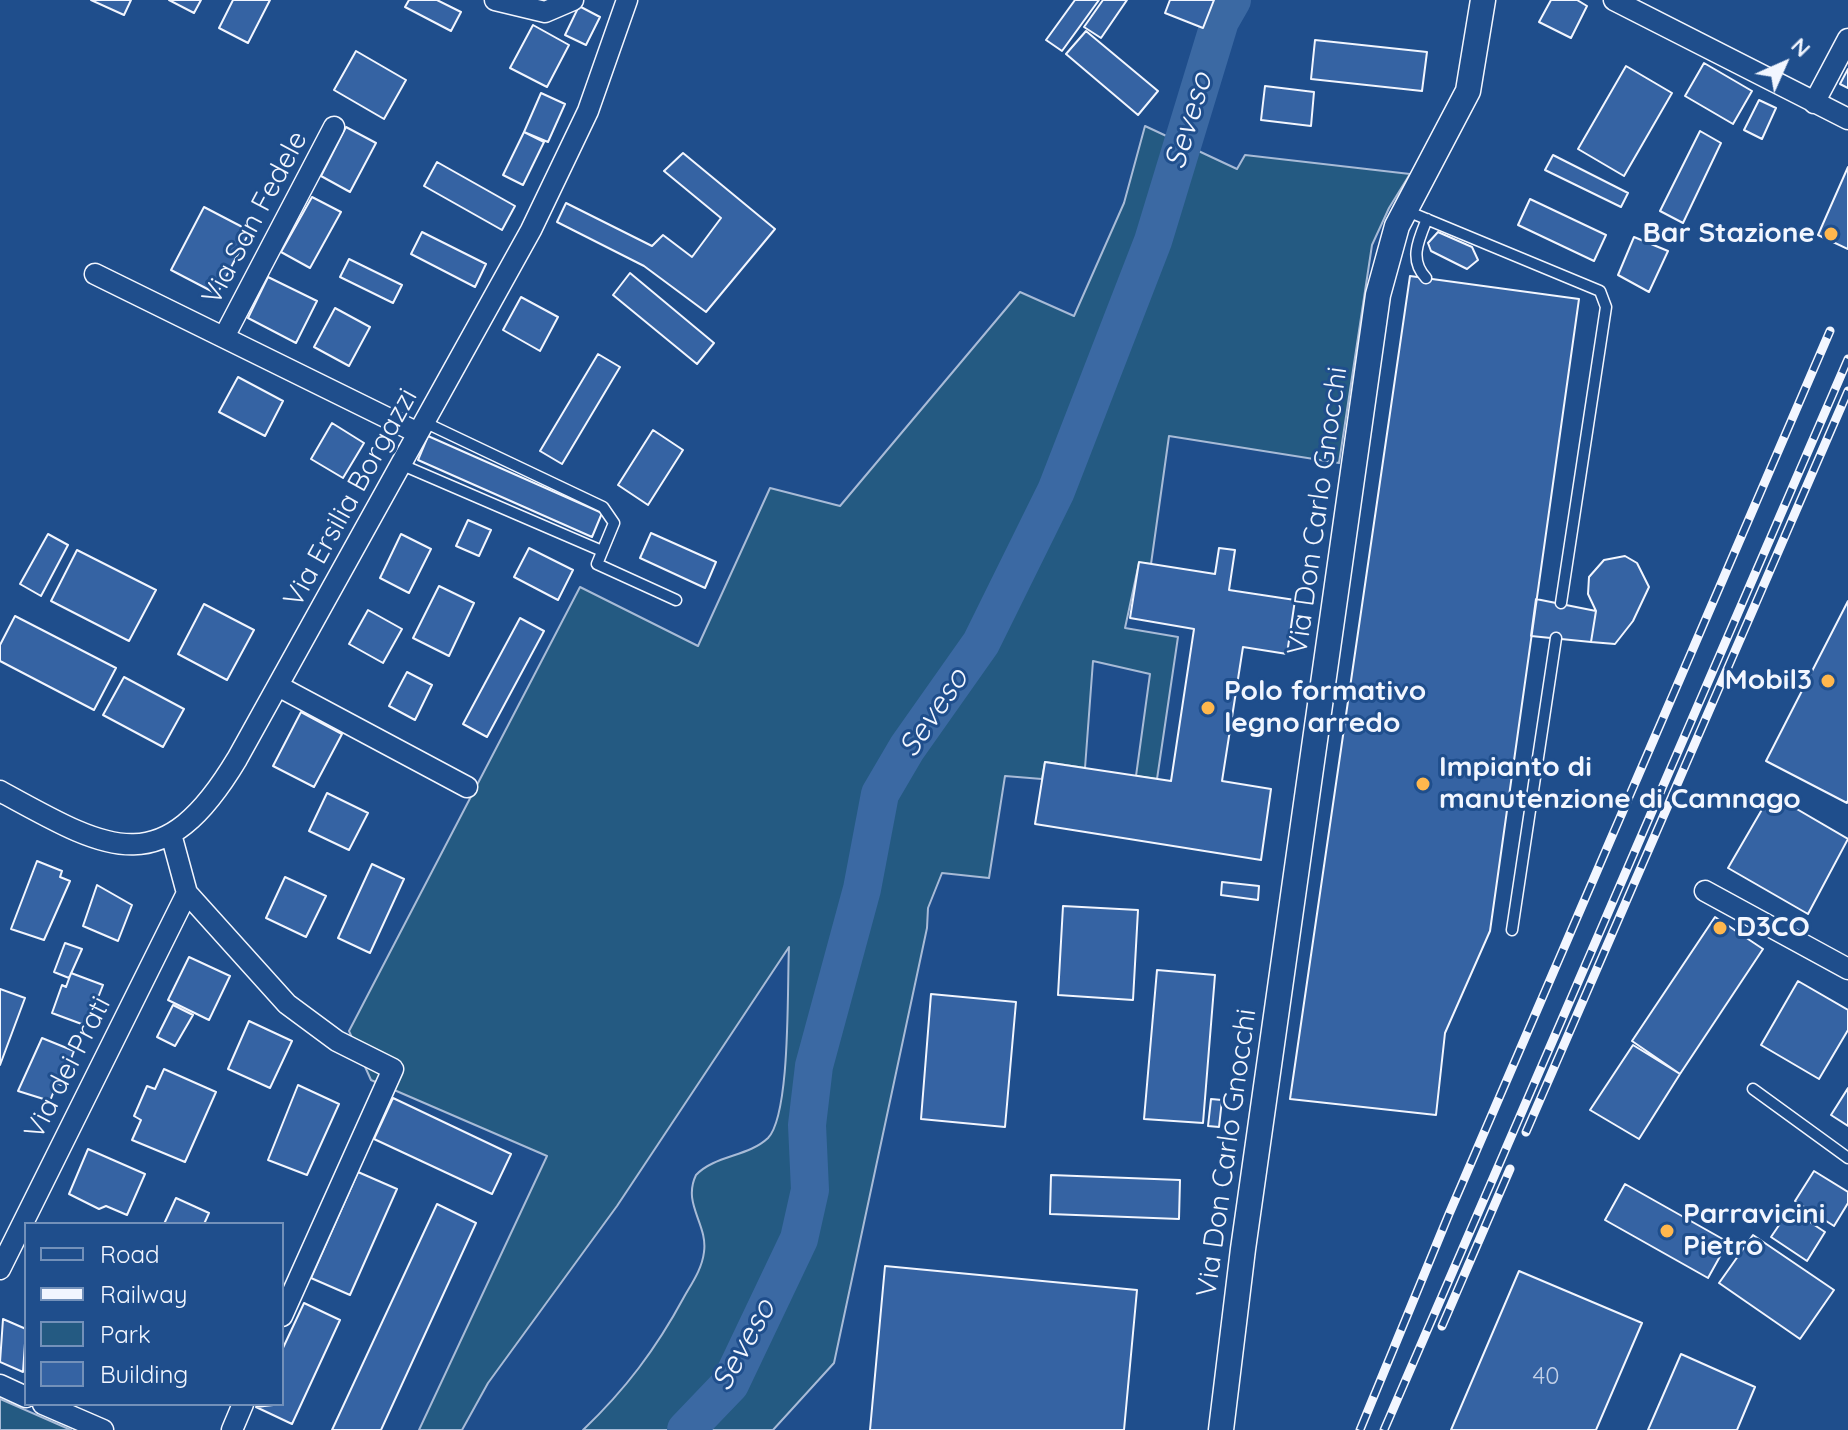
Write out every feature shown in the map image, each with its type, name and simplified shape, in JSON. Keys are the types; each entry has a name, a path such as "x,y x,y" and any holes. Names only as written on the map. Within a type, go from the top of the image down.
{"street":[{"path":"495,0 545,12 573,0"},
{"name":"Via Ersilia Borgazzi","path":"0,791 93,837 143,846 190,824 217,793 485,315 563,165 588,111 627,0"},
{"name":"Via Don Carlo Gnocchi","path":"1221,1430 1243,1249 1378,295 1386,254 1416,215 1468,91 1483,0"},
{"path":"1614,0 1848,119"},
{"path":"1814,103 1848,39"},
{"name":"Via San Fedele","path":"225,335 334,127"},
{"name":"Via San Fedele","path":"95,274 421,428"},
{"path":"278,686 467,787"},
{"path":"171,834 187,893 287,1004 337,1041 393,1069 284,1312"},
{"path":"1705,891 1848,969"},
{"name":"Via dei Prati","path":"0,1269 187,893"},
{"path":"0,1385 24,1396"},
{"path":"48,1406 103,1430"},
{"path":"232,1430 242,1406"}],"lane":[{"path":"1426,278 1416,268 1416,215 1584,281 1600,291 1606,307 1561,603"},
{"path":"421,428 603,507 614,523 597,564 676,600"},
{"path":"400,464 602,551"},
{"path":"1512,930 1556,638"},
{"path":"1753,1089 1848,1158"}],"green space":[{"path":"1145,126 1237,169 1245,155 1410,174 1389,208 1372,245 1339,463 1169,436 1151,564 1139,563 1125,628 1178,637 1157,779 1136,776 1150,674 1093,661 1085,768 1045,762 1042,779 1005,776 989,878 942,873 928,908 927,928 834,1363 773,1430 583,1430 613,1400 651,1351 699,1270 704,1242 693,1205 692,1185 696,1175 712,1163 760,1144 768,1138 775,1124 784,1077 789,947 617,1206 488,1383 462,1430 419,1430 547,1156 371,1080 349,1031 580,587 698,646 770,488 840,506 1020,292 1074,316 1124,203"},
{"path":"0,1399 71,1430 0,1430"}],"building":[{"path":"91,0 131,0 124,15"},
{"path":"169,0 201,0 194,13"},
{"path":"233,0 270,0 248,43 219,28"},
{"path":"409,0 437,0 461,12 451,31 405,7"},
{"path":"1075,0 1099,0 1062,51 1046,40"},
{"path":"1103,0 1127,0 1101,38 1084,27"},
{"path":"1170,0 1214,0 1203,28 1165,13"},
{"path":"1551,0 1577,0 1587,6 1571,38 1539,22"},
{"path":"579,6 600,17 586,45 565,35"},
{"path":"533,25 569,45 547,87 510,68"},
{"path":"1086,31 1158,91 1138,115 1066,54"},
{"path":"1315,40 1427,52 1422,91 1311,79"},
{"path":"356,51 406,80 384,119 334,90"},
{"path":"1704,63 1752,91 1733,124 1685,96"},
{"path":"1626,66 1672,93 1624,176 1578,149"},
{"path":"1848,69 1848,88 1840,84"},
{"path":"1265,86 1314,92 1311,126 1261,120"},
{"path":"541,93 565,104 548,142 524,132"},
{"path":"1759,100 1776,108 1762,139 1744,130"},
{"path":"346,127 376,143 350,192 321,176"},
{"path":"1700,131 1721,143 1683,223 1660,211"},
{"path":"524,132 544,142 523,185 503,175"},
{"path":"683,153 775,229 706,312 644,266 557,222 566,203 652,246 663,235 692,257 721,218 664,171"},
{"path":"1553,155 1628,193 1621,207 1545,170"},
{"path":"437,162 515,206 502,230 424,186"},
{"path":"1848,167 1848,249 1818,235"},
{"path":"312,197 341,212 310,268 281,252"},
{"path":"1530,199 1606,235 1594,261 1518,225"},
{"path":"204,207 250,231 217,294 171,270"},
{"path":"422,232 486,264 475,287 411,254"},
{"path":"1438,232 1472,247 1478,260 1467,269 1431,251 1428,243"},
{"path":"1634,237 1668,251 1649,292 1618,275"},
{"path":"349,259 402,285 393,303 340,277"},
{"path":"630,273 714,343 697,364 613,295"},
{"name":"Impianto di manutenzione di Camnago","path":"1410,276 1579,299 1490,931 1445,1033 1436,1115 1290,1099"},
{"path":"268,277 317,301 296,343 248,318"},
{"path":"521,297 558,317 540,351 503,330"},
{"path":"335,308 370,327 349,366 314,347"},
{"path":"598,354 620,367 562,464 540,451"},
{"path":"238,377 283,401 265,436 219,412"},
{"path":"332,423 364,443 343,478 311,459"},
{"path":"653,430 683,450 648,505 618,485"},
{"path":"428,436 602,513 592,537 418,460"},
{"path":"468,520 491,530 479,556 456,546"},
{"path":"651,533 716,562 705,588 640,558"},
{"path":"48,534 68,545 41,596 20,584"},
{"path":"401,534 431,549 409,593 380,578"},
{"path":"529,548 573,570 558,600 514,577"},
{"name":"Polo formativo legno arredo","path":"1219,548 1235,550 1229,590 1295,600 1287,654 1243,647 1222,781 1271,789 1261,860 1035,824 1045,762 1171,781 1194,629 1130,618 1139,562 1215,574"},
{"path":"77,550 156,590 129,641 51,601"},
{"path":"1625,556 1637,563 1649,587 1633,621 1615,644 1591,642 1596,611 1588,594 1589,577 1604,560"},
{"path":"439,586 474,603 449,656 413,638"},
{"path":"1536,599 1596,611 1591,642 1531,636"},
{"name":"Mobil3","path":"1848,601 1848,800 1847,803 1766,761"},
{"path":"204,604 254,630 227,680 178,654"},
{"path":"368,610 402,629 383,663 349,644"},
{"path":"15,616 116,668 94,710 0,661 0,645"},
{"path":"520,618 544,631 487,737 463,724"},
{"path":"407,672 432,685 415,720 389,706"},
{"path":"124,677 184,709 163,747 103,715"},
{"path":"301,712 342,734 314,787 273,766"},
{"path":"327,793 368,813 349,850 309,831"},
{"path":"1771,794 1848,839 1808,914 1728,868"},
{"path":"37,861 62,871 60,877 70,881 44,940 11,929"},
{"path":"372,864 404,879 370,953 338,938"},
{"path":"285,877 326,896 306,937 266,918"},
{"path":"1222,882 1259,886 1258,900 1221,895"},
{"path":"97,885 132,905 118,941 83,926"},
{"path":"1063,906 1138,910 1133,1000 1058,995"},
{"path":"1715,917 1763,949 1680,1074 1632,1041"},
{"path":"65,943 82,949 69,978 54,972"},
{"path":"189,957 230,976 209,1020 168,1000"},
{"path":"1157,970 1215,975 1203,1123 1144,1119"},
{"path":"71,973 103,985 87,1026 52,1013 62,985 66,987"},
{"path":"1798,981 1848,1010 1848,1030 1819,1079 1761,1045"},
{"path":"0,989 25,998 0,1065"},
{"path":"931,994 1016,1002 1005,1127 921,1119"},
{"path":"173,1005 193,1015 175,1046 157,1037"},
{"path":"249,1021 292,1041 270,1088 228,1069"},
{"path":"42,1038 74,1051 61,1085 57,1083 50,1101 18,1091"},
{"path":"1633,1045 1680,1074 1639,1139 1590,1110"},
{"path":"164,1069 216,1092 185,1162 132,1140 141,1120 134,1116 147,1086 155,1089"},
{"path":"298,1085 339,1104 307,1175 268,1160"},
{"path":"1848,1088 1848,1126 1831,1115"},
{"path":"393,1098 511,1154 492,1194 374,1139"},
{"path":"1211,1099 1222,1100 1219,1127 1208,1126"},
{"path":"88,1149 145,1174 127,1215 106,1206 99,1209 69,1194"},
{"path":"1814,1171 1848,1192 1848,1203 1834,1226 1795,1201"},
{"path":"358,1172 397,1189 350,1295 311,1278"},
{"path":"1051,1175 1180,1180 1179,1219 1050,1214"},
{"name":"Parravicini Pietro","path":"1625,1184 1728,1242 1708,1278 1605,1220"},
{"path":"176,1198 209,1213 205,1222 165,1222"},
{"path":"437,1204 476,1223 381,1430 332,1430"},
{"path":"1790,1209 1825,1232 1807,1261 1771,1237"},
{"path":"1753,1235 1834,1290 1800,1339 1719,1283"},
{"path":"885,1266 1137,1290 1124,1430 870,1430"},
{"path":"1519,1271 1642,1323 1596,1430 1451,1430"},
{"path":"304,1303 340,1320 292,1424 256,1407 284,1406 284,1346"},
{"path":"3,1319 24,1328 23,1372 0,1362"},
{"path":"1681,1354 1755,1387 1737,1430 1648,1430"}],"waterway":[{"name":"Seveso","path":"686,1430 730,1384 799,1239 810,1190 807,1125 814,1066 862,889 880,794 907,748 981,643 1056,491 1153,241 1220,21 1232,0"}],"railway":[{"path":"1360,1430 1449,1214 1830,331"},
{"path":"1384,1430 1848,359"},
{"path":"1526,1132 1848,391"},
{"path":"1442,1326 1510,1169"}],"place":[{"name":"Bar Stazione","path":"1831,234"},
{"name":"Mobil3","path":"1828,681"},
{"name":"Polo formativo legno arredo","path":"1208,708"},
{"name":"Impianto di manutenzione di Camnago","path":"1423,784"},
{"name":"D3CO","path":"1720,928"},
{"name":"Parravicini Pietro","path":"1667,1231"}]}
